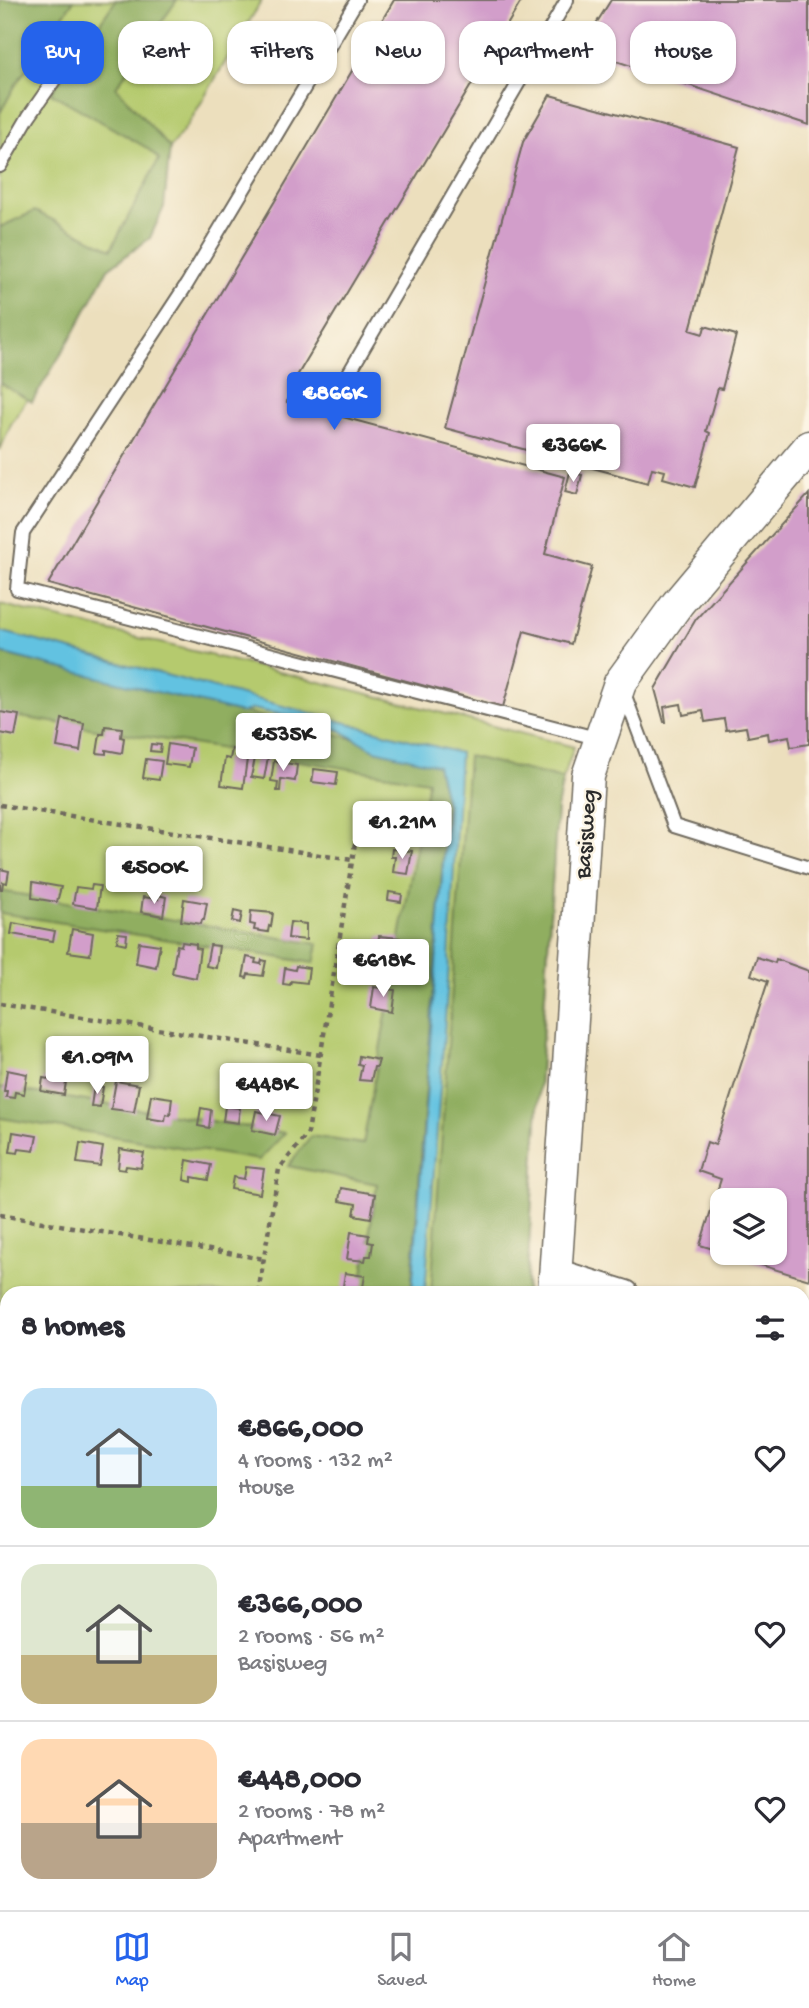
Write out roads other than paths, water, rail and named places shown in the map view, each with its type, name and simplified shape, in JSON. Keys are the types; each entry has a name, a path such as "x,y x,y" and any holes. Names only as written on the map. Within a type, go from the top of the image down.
{"street":[{"name":"Basisweg","path":"555,1282 588,776 620,682 678,603 809,447"},
{"path":"555,1282 581,1286"}],"lane":[{"path":"357,0 187,284 23,533 17,589 600,739"},
{"path":"342,385 567,0"},
{"path":"0,166 51,84"},
{"path":"620,682 674,825 809,868"}],"water":[{"path":"0,631 460,753 448,980 426,1286 413,1286 447,808 437,765 375,750 339,730 299,719 253,709 241,713 0,653"}]}
